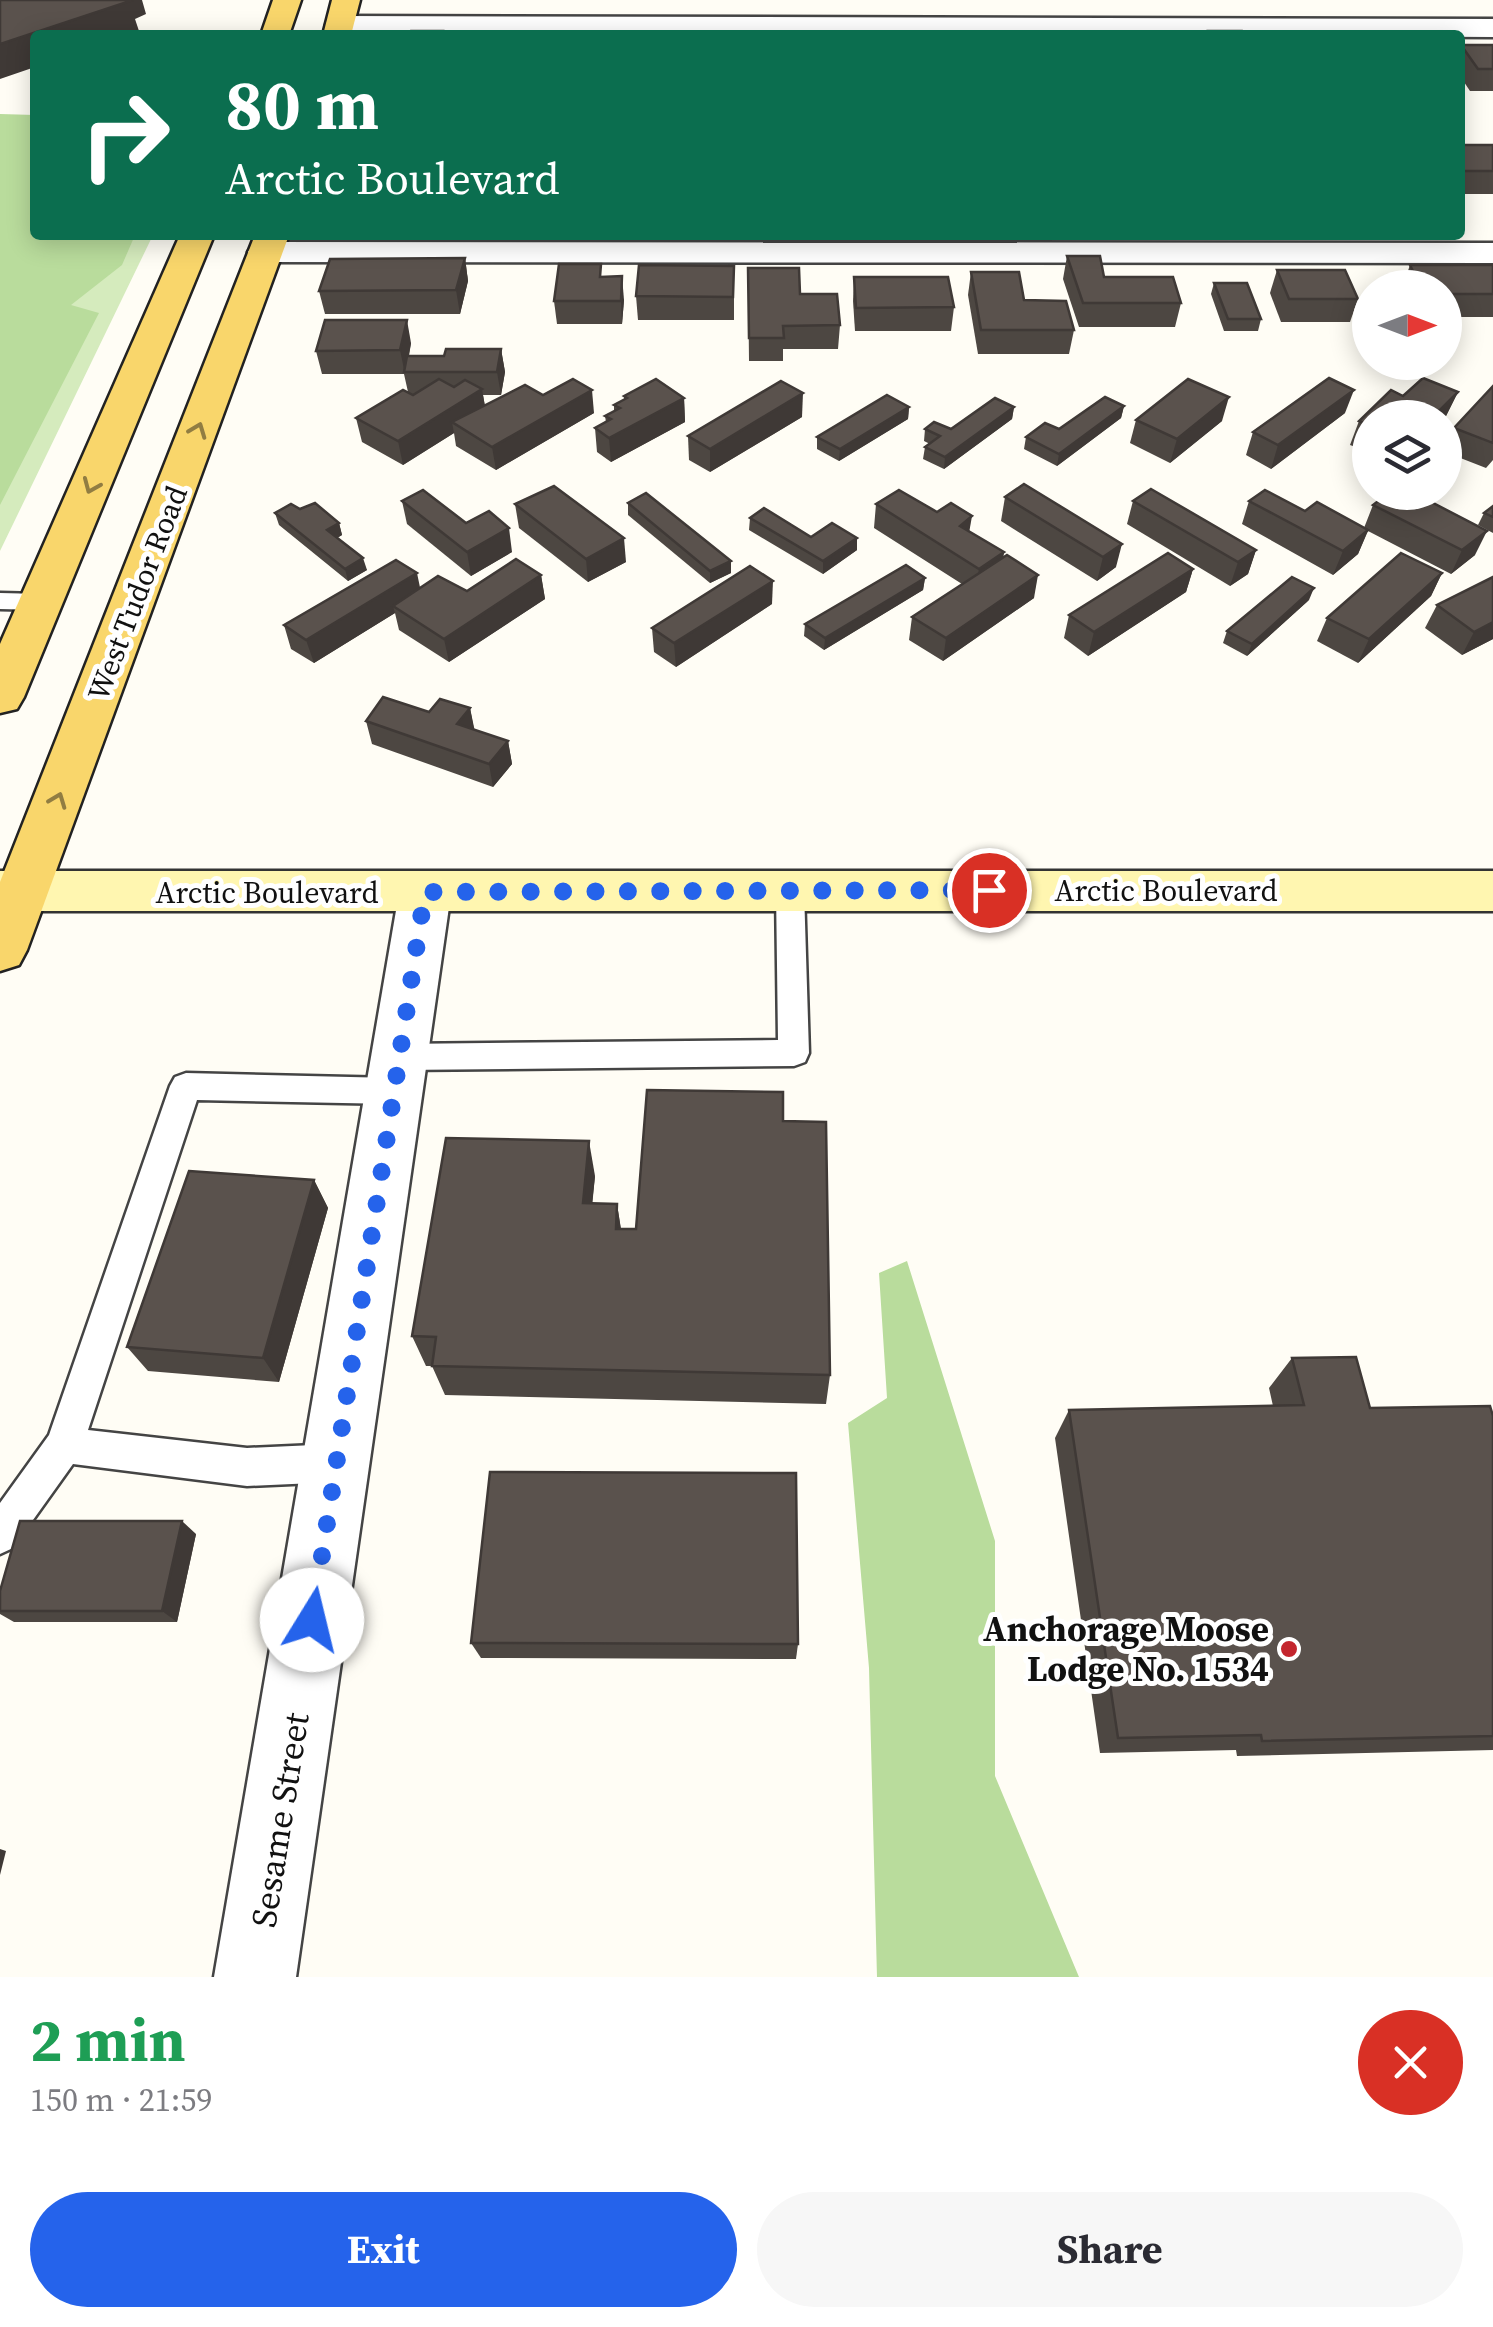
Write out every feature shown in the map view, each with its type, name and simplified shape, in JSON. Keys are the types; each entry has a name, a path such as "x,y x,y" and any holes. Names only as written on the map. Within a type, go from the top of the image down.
{"main road":[{"path":"278,30 287,0"},
{"path":"0,697 195,240"},
{"name":"West Tudor Road","path":"0,950 11,890 269,244"},
{"name":"Arctic Boulevard","path":"11,890 1493,890"}],"street":[{"path":"341,20 1493,28"},
{"path":"269,244 1493,253"},
{"name":"Sesame Street","path":"256,1977 425,892"}],"lane":[{"path":"0,601 41,602"},
{"path":"0,1535 64,1445 186,1086 794,1053 790,890"},
{"path":"64,1445 246,1467 336,1463"}],"green space":[{"path":"0,114 30,115 30,240 133,240 122,265 71,305 99,313 0,505"},
{"path":"0,117 30,218 30,240 151,240 0,551"},
{"path":"907,1261 995,1541 995,1776 1079,1977 877,1977 869,1668 848,1423 887,1398 879,1273"}],"building":[{"path":"0,0 130,1 42,30 30,30 30,34 0,44"},
{"path":"1465,45 1493,45 1493,69 1478,69"},
{"path":"1465,145 1493,145 1493,171 1465,171"},
{"path":"1067,256 1100,256 1104,277 1173,277 1181,303 1083,303"},
{"path":"465,258 456,290 319,291 330,259"},
{"path":"559,264 601,264 600,277 622,276 621,301 554,301"},
{"path":"639,265 734,266 733,297 636,296"},
{"path":"1410,265 1493,265 1493,294 1462,294 1462,270 1412,270"},
{"path":"748,268 799,268 800,294 837,294 840,325 783,326 784,338 749,338"},
{"path":"1277,270 1345,270 1352,286 1352,299 1289,299"},
{"path":"971,272 1019,272 1024,300 1066,301 1074,330 981,330"},
{"path":"854,277 948,277 954,307 856,308"},
{"path":"1214,283 1247,283 1261,319 1228,319"},
{"path":"325,320 407,320 400,350 316,351"},
{"path":"446,349 501,349 497,372 404,372 407,356 444,356"},
{"path":"1329,378 1354,390 1278,445 1253,432"},
{"path":"439,379 454,387 465,380 482,389 398,441 356,418 403,390 413,395"},
{"path":"573,379 592,390 492,447 452,422 525,385 543,395"},
{"path":"656,379 684,398 609,438 595,428 611,419 605,416 620,408 614,405 627,398 624,396"},
{"path":"1188,379 1229,397 1177,439 1136,420"},
{"path":"1421,380 1458,392 1450,400 1381,400 1391,390 1403,396"},
{"path":"781,381 803,393 710,449 688,436"},
{"path":"1493,386 1493,443 1462,431 1462,419"},
{"path":"887,395 909,407 840,449 817,437"},
{"path":"1105,397 1124,406 1059,454 1026,437 1045,423 1059,429"},
{"path":"995,398 1014,407 945,457 925,447 940,436 925,429 934,422 951,429"},
{"path":"1024,484 1122,544 1103,557 1005,497"},
{"path":"554,486 624,538 586,559 515,504"},
{"path":"1151,489 1256,550 1238,562 1133,501"},
{"path":"423,490 466,523 489,511 509,528 467,552 402,501"},
{"path":"899,490 937,512 951,503 972,516 960,526 1004,552 979,569 876,504"},
{"path":"1265,490 1305,511 1317,502 1368,530 1343,551 1249,501"},
{"path":"646,493 731,561 710,571 628,503"},
{"path":"315,503 339,523 327,530 363,558 345,569 275,513 291,504 300,509"},
{"path":"764,508 811,537 832,523 857,538 823,561 750,518"},
{"path":"1383,510 1447,510 1487,531 1462,550"},
{"path":"1168,553 1193,569 1094,632 1069,615"},
{"path":"1401,553 1442,573 1369,639 1327,618"},
{"path":"1007,555 1038,575 946,638 912,617"},
{"path":"516,559 541,575 444,639 393,606 438,576 467,591"},
{"path":"396,560 417,573 306,640 284,625"},
{"path":"906,565 925,578 825,638 805,624"},
{"path":"750,566 773,581 674,643 652,628"},
{"path":"1292,577 1314,588 1252,644 1227,631"},
{"path":"1493,577 1493,622 1474,632 1437,605"},
{"path":"383,697 429,712 440,699 470,708 457,724 508,741 489,764 366,721"},
{"path":"647,1090 783,1092 783,1121 826,1122 830,1375 432,1366 436,1337 412,1336 446,1138 589,1141 583,1203 617,1204 616,1229 636,1229"},
{"path":"189,1171 314,1180 263,1358 127,1347"},
{"name":"Anchorage Moose Lodge No. 1534","path":"1356,1357 1370,1408 1490,1406 1493,1736 1262,1741 1261,1735 1118,1738 1069,1410 1304,1405 1292,1358"},
{"path":"490,1472 796,1473 798,1644 471,1643"},
{"path":"20,1521 182,1521 162,1611 0,1611 0,1591"}],"place":[{"name":"Anchorage Moose Lodge No. 1534","path":"1289,1649"}],"route":[{"path":"312,1620 425,892 989,890"}]}
